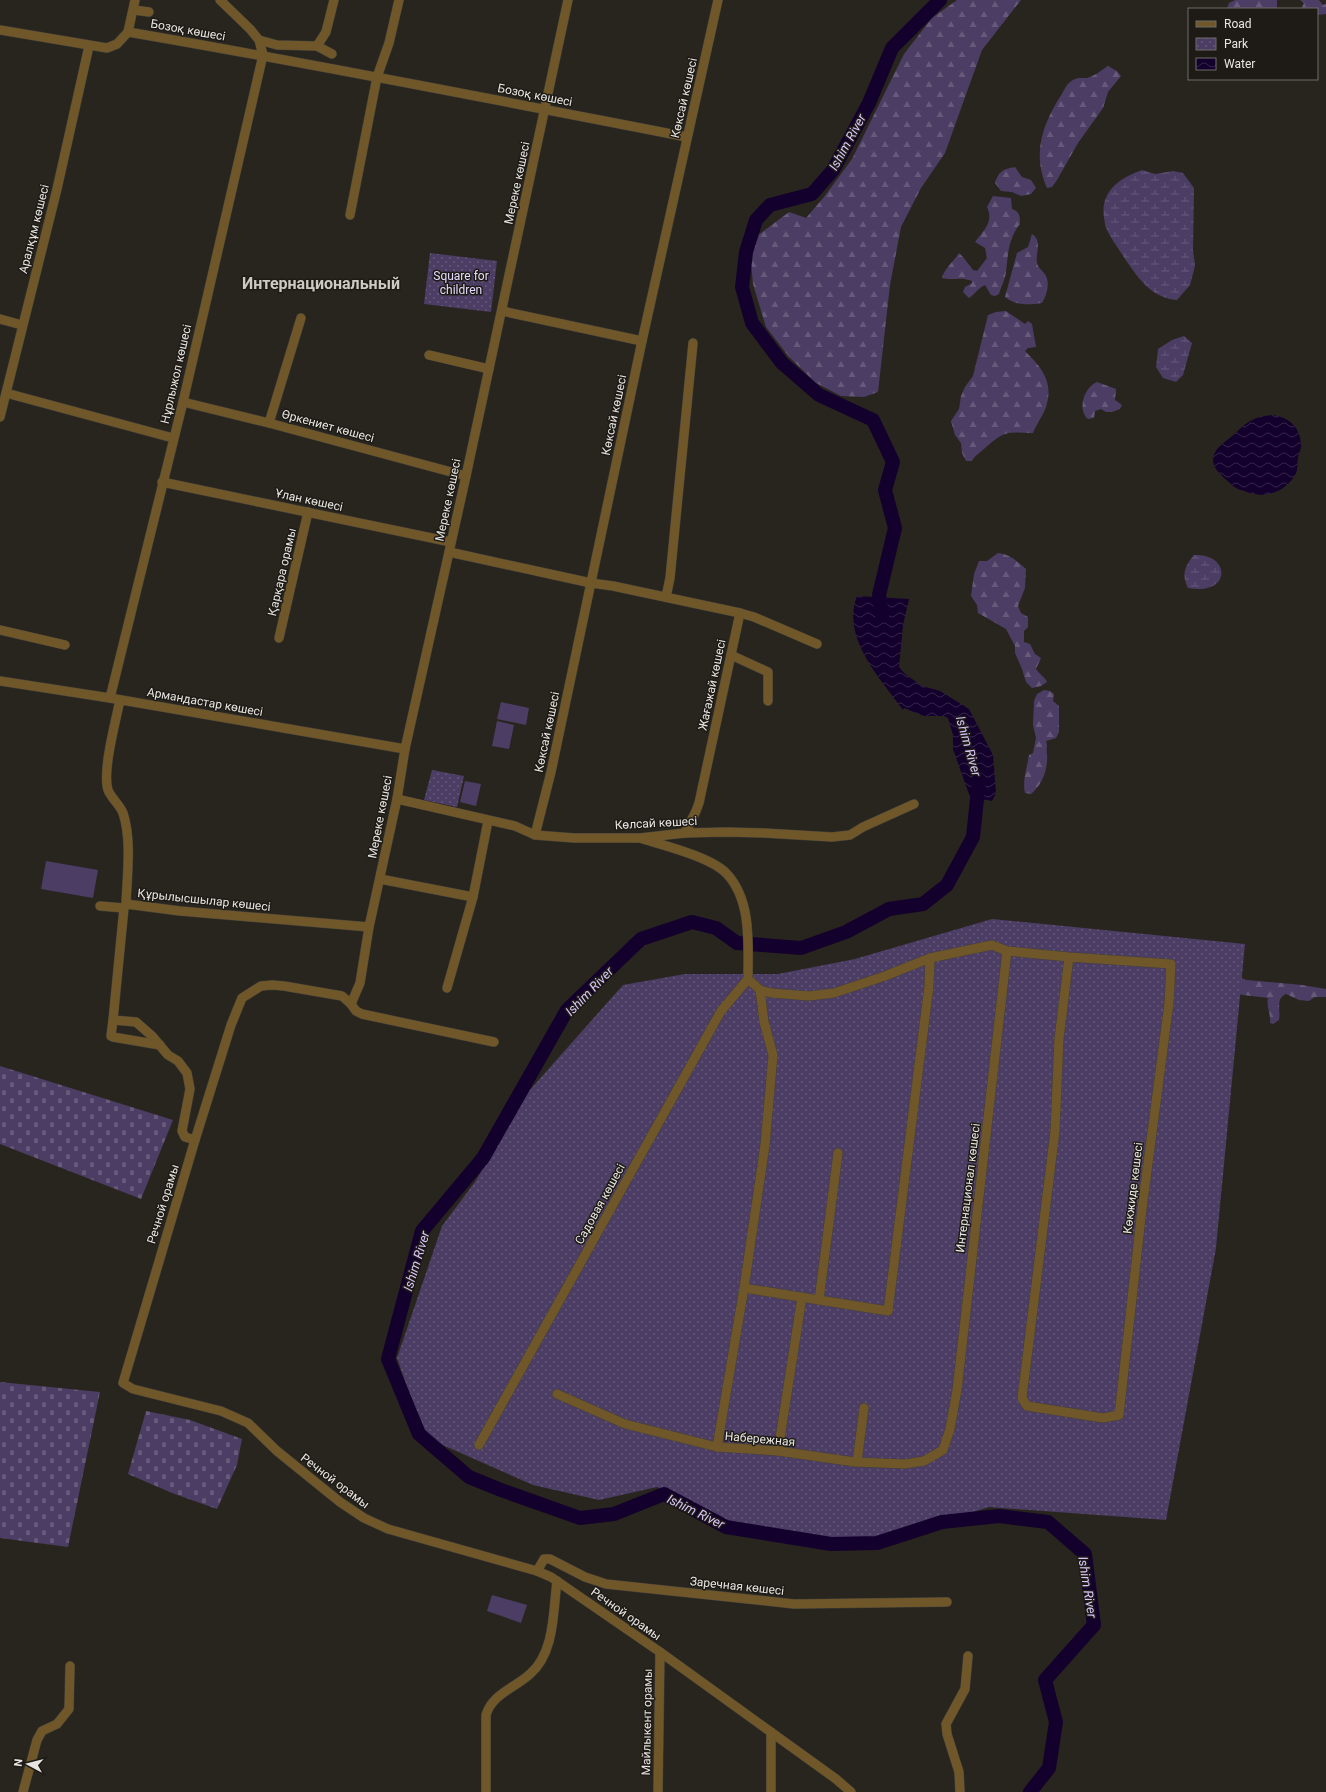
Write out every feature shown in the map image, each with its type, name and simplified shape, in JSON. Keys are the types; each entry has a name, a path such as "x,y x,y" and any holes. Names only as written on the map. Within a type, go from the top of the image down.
{"street":[{"path":"0,30 107,48 117,44 128,32 135,0"},
{"path":"220,0 250,29 258,40 263,55"},
{"path":"317,46 326,32 334,0"},
{"path":"350,215 377,78 389,43 398,0"},
{"name":"Мереке көшесі","path":"351,1004 360,983 369,927 397,799 405,748 502,311 568,0"},
{"name":"Көксай көшесі","path":"535,835 552,772 642,341 718,0"},
{"path":"134,10 150,12"},
{"name":"Бозоқ көшесі","path":"128,32 263,55 377,78 434,87 687,137"},
{"path":"258,40 277,45 317,46 332,54"},
{"name":"Аралқұм көшесі","path":"0,413 57,189 89,46"},
{"name":"Нұрлыжол көшесі","path":"110,698 162,482 183,402 263,55"},
{"path":"502,311 642,341"},
{"path":"270,422 301,318"},
{"path":"0,319 22,325"},
{"path":"666,597 670,578 693,343"},
{"path":"429,355 489,369"},
{"path":"6,393 173,438"},
{"name":"Өркениет көшесі","path":"183,402 270,422 466,476"},
{"name":"Ұлан көшесі","path":"162,482 451,542"},
{"name":"Қарқара орамы","path":"279,638 308,512"},
{"path":"449,552 591,583 613,586 740,613 817,644"},
{"name":"Жағажай көшесі","path":"685,833 699,803 740,613"},
{"path":"0,630 65,645"},
{"path":"731,655 768,672 768,701"},
{"name":"Армандастар көшесі","path":"0,681 405,748"},
{"name":"Құрылысшылар көшесі","path":"120,700 108,776 108,791 122,811 128,828 125,906 369,927"},
{"name":"Көлсай көшесі","path":"397,799 515,826 535,835 574,838 640,838 685,833 764,833 832,837 850,835 863,827 914,804"},
{"path":"447,988 473,897 488,821"},
{"path":"640,838 702,859 726,872 738,888 744,909 747,928 748,979 760,990 771,993 809,996 834,993 885,976 930,958 992,945 1007,950 1069,957"},
{"path":"380,879 473,897"},
{"path":"100,906 125,906 111,1036 160,1045"},
{"name":"Интернационал көшесі","path":"950,1429 957,1390 1007,950"},
{"name":"Көкжиде көшесі","path":"1069,957 1171,964 1169,1004 1142,1209 1119,1415 1103,1418 1028,1406 1022,1398 1055,1131 1059,1039 1069,957"},
{"path":"744,1288 888,1311 929,986 930,958"},
{"name":"Садовая көшесі","path":"479,1445 721,1011 748,979"},
{"name":"Речной орамы","path":"494,1042 362,1014 356,1011 342,996 272,985 262,986 242,998 231,1025 195,1140 123,1383 133,1389 221,1411 248,1423 277,1451 340,1502 364,1518 388,1529 537,1571 557,1581 660,1652 836,1779 850,1792"},
{"path":"717,1447 744,1288 765,1145 773,1055 764,1022 760,990"},
{"path":"113,1020 136,1022 152,1036 168,1055 178,1061 187,1073 190,1089 182,1130 185,1137 195,1140"},
{"path":"819,1300 838,1153"},
{"path":"778,1451 802,1297"},
{"name":"Набережная","path":"557,1394 625,1424 717,1447 778,1451 857,1462 905,1464 924,1461 942,1450 950,1429"},
{"path":"857,1462 864,1408"},
{"name":"Заречная көшесі","path":"537,1571 544,1559 550,1558 585,1577 606,1584 794,1604 947,1602"},
{"path":"486,1792 486,1715 489,1705 531,1674 541,1661 548,1647 557,1581"},
{"name":"Майлыкент орамы","path":"658,1792 660,1652"},
{"path":"960,1792 959,1772 947,1734 946,1724 965,1689 968,1656"},
{"path":"23,1792 36,1740 42,1731 57,1724 69,1709 70,1666"},
{"path":"771,1732 771,1792"}],"green space":[{"path":"957,0 1021,0 982,50 945,153 921,188 901,227 890,285 878,392 864,397 841,396 816,383 789,357 766,327 753,284 749,242 789,212 806,218 824,197 852,159 904,54 932,18"},
{"path":"1235,0 1277,0 1277,8 1227,8 1229,3"},
{"path":"1300,0 1319,0 1323,5 1326,4 1326,14 1318,15 1318,8 1302,8 1304,3"},
{"path":"1108,66 1117,71 1121,76 1108,92 1103,108 1078,143 1057,180 1052,187 1047,188 1040,164 1040,153 1043,132 1052,111 1070,82 1078,78 1087,78 1092,76"},
{"path":"1015,167 1022,177 1031,180 1036,188 1031,194 1021,196 1012,192 1001,191 995,183 1002,171"},
{"path":"1142,170 1155,174 1173,171 1183,173 1194,188 1193,250 1195,266 1190,285 1177,300 1159,295 1145,285 1110,237 1106,227 1104,209 1108,193 1126,177"},
{"path":"993,196 1011,198 1012,209 1017,211 1020,224 1011,241 1005,275 999,294 995,296 991,295 985,285 969,298 963,292 965,287 972,283 972,281 942,278 947,268 959,253 973,270 977,271 987,258 985,248 975,242 985,230 989,222 989,212 987,207"},
{"path":"1032,234 1037,240 1038,244 1037,263 1039,268 1046,276 1048,288 1042,303 1018,303 1005,297 1017,253 1028,247"},
{"name":"Square for children","path":"430,253 497,261 491,312 424,304"},
{"path":"1006,311 1025,324 1028,321 1032,324 1036,347 1028,348 1025,351 1037,363 1045,376 1048,390 1046,407 1033,433 1007,433 1002,435 978,454 972,461 966,461 962,453 961,443 955,435 951,421 959,409 961,396 965,387 973,376 988,315"},
{"path":"1184,336 1192,343 1183,375 1176,382 1163,378 1156,367 1158,349 1172,340"},
{"path":"1097,382 1116,389 1115,400 1122,405 1120,409 1112,412 1106,412 1101,409 1095,411 1094,418 1088,419 1083,410 1084,399 1092,385"},
{"path":"998,553 1017,561 1026,569 1025,588 1018,606 1021,613 1028,617 1028,627 1024,631 1024,642 1030,644 1035,654 1041,658 1036,669 1047,682 1041,686 1032,688 1026,682 1015,653 1015,646 1006,629 978,613 977,605 971,596 974,574 979,561 987,561"},
{"path":"1194,555 1206,556 1215,560 1220,567 1221,574 1219,581 1213,586 1202,589 1188,588 1184,574 1188,563"},
{"path":"1044,690 1050,691 1054,694 1053,701 1059,706 1059,732 1056,738 1046,741 1046,771 1039,786 1031,794 1025,793 1024,784 1029,755 1033,753 1036,738 1033,725 1034,701 1037,694"},
{"path":"501,702 529,708 526,725 497,719"},
{"path":"497,721 514,725 509,749 492,746"},
{"path":"432,770 464,776 457,807 424,800"},
{"path":"465,781 481,784 476,806 460,802"},
{"path":"46,861 98,870 93,898 41,889"},
{"path":"992,919 1245,944 1216,1248 1166,1520 989,1507 852,1549 729,1526 657,1487 599,1500 533,1485 429,1439 412,1401 397,1358 442,1226 475,1182 529,1091 623,985 685,974 778,974 855,959"},
{"path":"1241,978 1247,980 1302,985 1326,989 1326,997 1315,997 1309,1001 1299,1000 1286,994 1279,1002 1279,1020 1273,1024 1270,1023 1268,998 1227,993"},
{"path":"0,1066 173,1120 141,1199 0,1144"},
{"path":"0,1382 100,1392 68,1547 0,1538"},
{"path":"146,1411 190,1420 242,1439 237,1465 217,1509 172,1493 128,1474"},
{"path":"492,1595 527,1605 521,1623 487,1611"}],"water":[{"path":"1272,415 1288,420 1296,427 1301,446 1296,473 1287,485 1275,492 1261,495 1254,494 1233,486 1217,470 1213,460 1217,449 1245,425 1258,417"},
{"path":"857,596 909,599 903,625 899,667 905,674 922,686 940,691 969,709 993,755 996,793 992,801 970,797 953,749 953,735 948,718 944,716 924,716 904,708 903,710 874,671 858,642 854,627 853,612"}],"waterway":[{"name":"Ishim River","path":"882,615 879,595 895,528 885,490 893,462 873,420 819,395 782,363 752,323 742,287 746,252 756,220 770,205 812,194 833,170 869,103 892,48 940,0"},
{"name":"Ishim River","path":"979,780 973,837 947,885 923,904 889,909 846,932 801,948 737,943 716,928 692,922 641,939 567,1010 483,1158 422,1231 388,1359 419,1434 469,1477 580,1518 614,1514 664,1494 726,1527 831,1544 877,1543 942,1522 999,1516 1048,1522 1085,1554 1094,1625 1045,1680 1056,1722 1049,1768 1030,1792"}],"district":[{"name":"Интернациональный","path":"321,283"}]}
